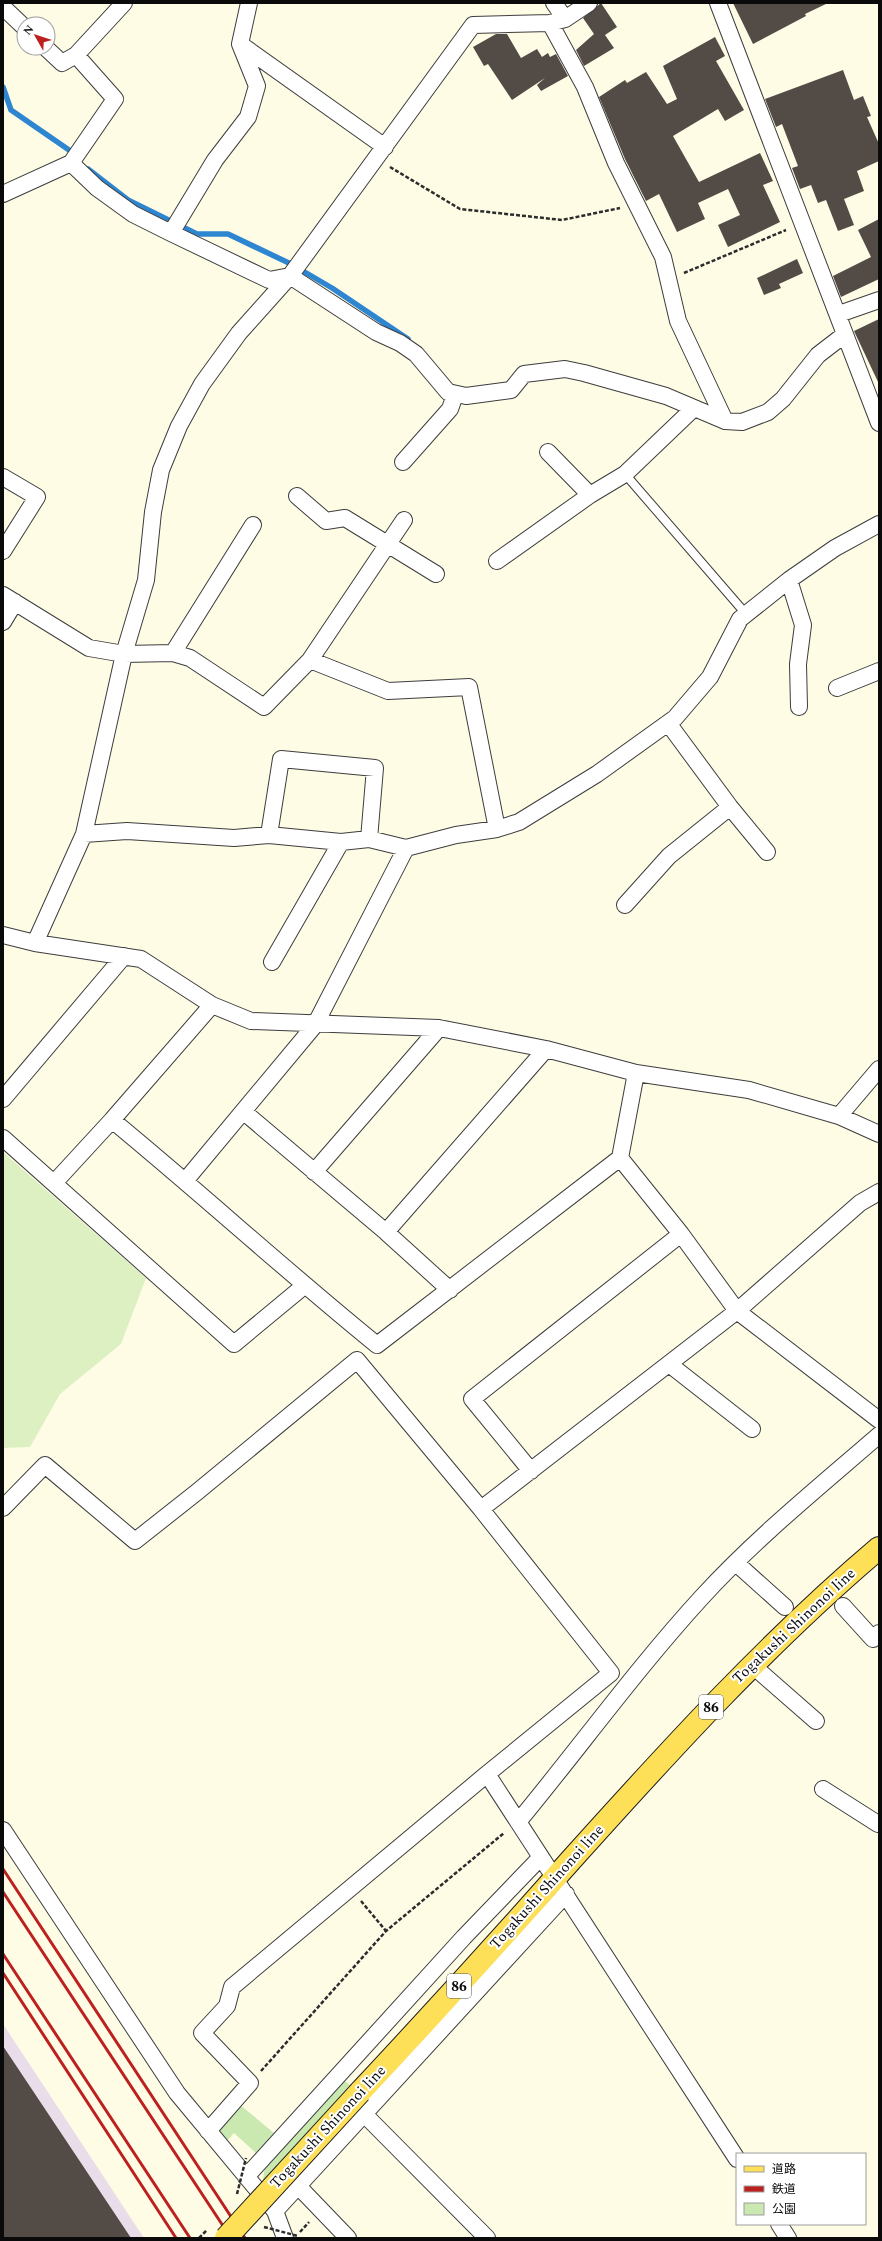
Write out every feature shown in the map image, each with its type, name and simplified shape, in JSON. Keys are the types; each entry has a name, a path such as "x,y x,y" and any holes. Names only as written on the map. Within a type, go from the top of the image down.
{"main road":[{"name":"Togakushi Shinonoi line","path":"218,2232 360,2092 461,1983 561,1886 637,1786 752,1665 808,1611 879,1548"}],"street":[{"path":"55,56 62,63 76,55 124,3"},
{"path":"175,228 215,160 248,117 257,86 240,44 249,3"},
{"path":"554,3 558,21 616,163 663,257 678,321 725,421"},
{"path":"34,943 84,834 124,654 146,580 153,512 161,470 179,426 202,384 239,333 295,269 473,25 558,21 589,3"},
{"path":"718,3 839,314 844,335 879,423"},
{"path":"3,8 16,20"},
{"path":"240,44 380,153"},
{"path":"3,194 71,163 115,99 76,55"},
{"path":"71,163 97,188 133,214 175,228 268,280 295,269"},
{"path":"295,269 376,332 400,343 416,354 448,392 455,395 466,396 511,390 524,374 565,369 584,372 666,396 693,409 725,421 742,422 768,412 783,400 818,355 844,335"},
{"path":"839,314 879,300"},
{"path":"403,462 450,409 455,395"},
{"path":"497,561 590,495 625,474 693,409"},
{"path":"548,452 590,495"},
{"path":"3,477 37,497 3,551"},
{"path":"297,496 326,521 345,518 436,574"},
{"path":"3,622 9,599 89,648 124,654 173,653 190,658 264,707 310,660 404,520"},
{"path":"84,834 127,831 234,838 269,836 341,842 369,839 406,848 456,835 497,829 519,822 596,774 668,723 710,677 740,619 789,580 834,548 879,524"},
{"path":"173,653 253,525"},
{"path":"789,580 803,625 798,664 799,707"},
{"path":"310,660 388,691 469,687 497,829"},
{"path":"837,688 879,671"},
{"path":"668,723 730,807 767,852"},
{"path":"269,836 281,759 375,768 369,839"},
{"path":"625,905 669,856 730,807"},
{"path":"272,962 341,842"},
{"path":"185,1180 244,1112 315,1025 406,848"},
{"path":"3,935 34,943 141,959 212,1005 251,1021 315,1025 439,1028 546,1049 636,1073 749,1090 839,1116 879,1134"},
{"path":"3,1098 124,956"},
{"path":"54,1183 112,1120 212,1005"},
{"path":"314,1172 439,1028"},
{"path":"386,1232 546,1049"},
{"path":"839,1116 879,1068"},
{"path":"112,1120 185,1180 304,1286 377,1344 450,1290 620,1158 636,1073"},
{"path":"244,1112 386,1232 450,1290"},
{"path":"3,1138 234,1344 304,1286"},
{"path":"620,1158 681,1234 737,1310 879,1420"},
{"path":"481,1509 737,1310 860,1203 879,1192"},
{"path":"531,1471 472,1399 681,1234"},
{"path":"3,1508 44,1465 135,1541 357,1360 481,1509 612,1673 627,1686"},
{"path":"669,1364 752,1429"},
{"path":"518,1822 627,1686 703,1596 757,1542 879,1435"},
{"path":"736,1563 785,1607"},
{"path":"843,1606 873,1639 879,1633"},
{"path":"752,1665 816,1721"},
{"path":"208,2131 250,2083 202,2033 226,2006 232,1987 487,1774 612,1673"},
{"path":"487,1774 736,2157"},
{"path":"823,1789 879,1823"},
{"path":"3,1830 177,2093 275,2211 285,2238"},
{"path":"246,2177 453,1949 541,1857"},
{"path":"275,2211 364,2114 561,1886"},
{"path":"364,2114 487,2238"},
{"path":"298,2186 348,2238"},
{"path":"780,2225 788,2238"}],"lane":[{"path":"625,474 746,614"}],"path":[{"path":"380,153 460,209 562,220 637,205"},
{"path":"668,279 803,222"},
{"path":"250,2083 386,1931 518,1822"},
{"path":"350,1888 386,1931"},
{"path":"237,2196 246,2158"},
{"path":"257,2225 298,2236 310,2220"},
{"path":"199,2238 218,2232"}],"shaded area":[{"path":"3,2024 144,2238 3,2238"}],"green space":[{"path":"3,1152 146,1278 121,1344 60,1394 30,1447 3,1448"},
{"path":"345,2081 367,2102 273,2191 263,2179 265,2167"},
{"path":"239,2104 274,2133 256,2153 234,2133 226,2142 219,2136 218,2127"}],"building":[{"path":"601,3 617,27 605,35 614,48 584,66 576,50 594,34 583,18"},
{"path":"733,3 828,3 805,14 806,16 753,44"},
{"path":"496,34 507,34 521,58 537,49 542,57 548,53 550,57 556,54 568,76 541,91 537,85 545,78 512,100 488,64 484,66 473,47"},
{"path":"715,37 725,56 716,61 744,110 725,121 718,109 673,136 699,182 760,153 773,181 763,185 780,222 728,247 718,225 740,215 728,189 698,203 705,219 677,232 659,194 646,201 625,159 599,97 625,80 627,83 646,72 667,104 677,99 663,66"},
{"path":"843,70 854,100 863,96 871,116 867,117 879,144 879,161 857,171 864,191 844,199 854,225 838,231 826,200 818,203 811,185 800,189 792,168 798,166 782,124 776,127 765,99"},
{"path":"879,219 879,279 841,297 833,276 871,257 858,230"},
{"path":"797,259 803,273 779,284 781,288 764,295 757,278"},
{"path":"879,319 879,384 854,331"},
{"path":"3,2046 131,2238 3,2238"}],"waterway":[{"path":"3,87 11,110 69,150"},
{"path":"88,169 128,200 197,234 228,234 291,264 332,288 408,339"}],"railway":[{"path":"3,1869 245,2238"},
{"path":"3,1892 231,2238"},
{"path":"3,1954 190,2238"},
{"path":"3,1973 176,2238"}]}
